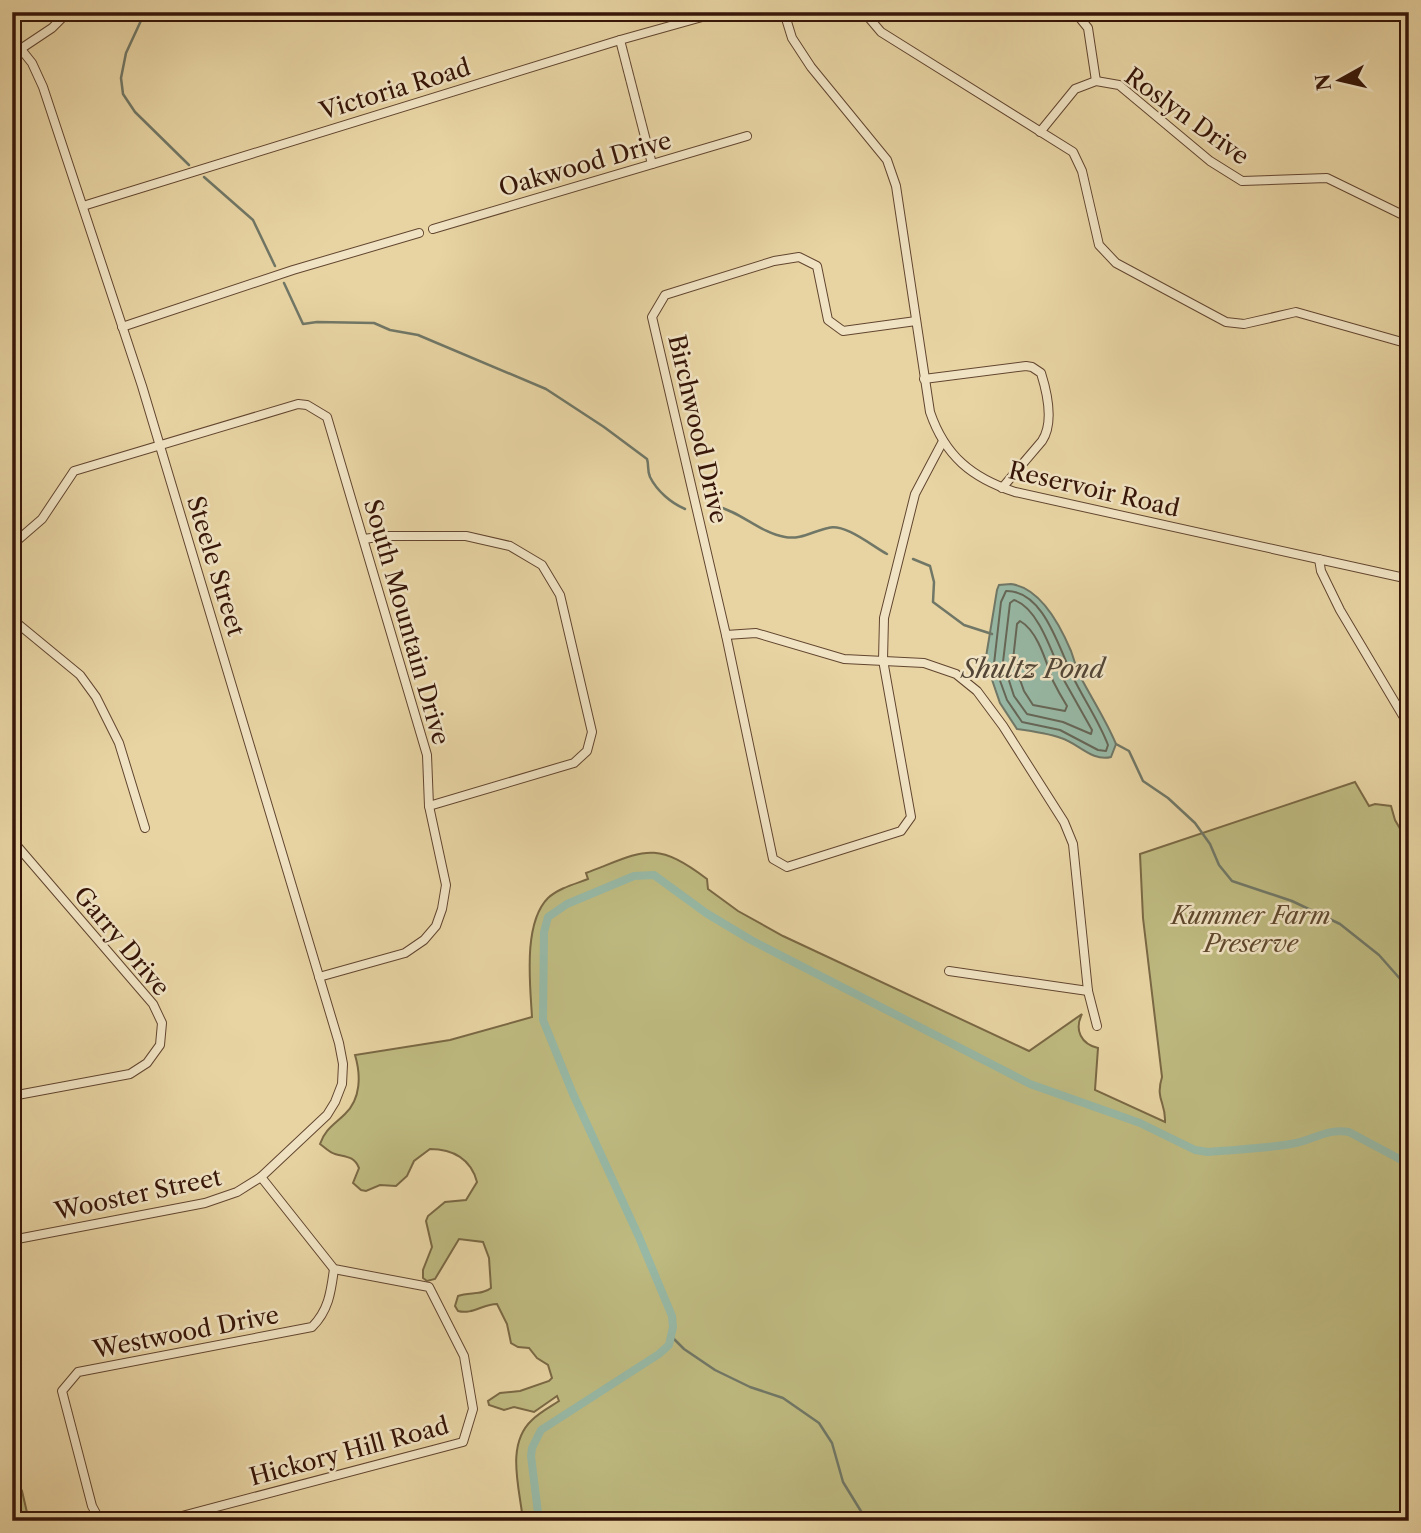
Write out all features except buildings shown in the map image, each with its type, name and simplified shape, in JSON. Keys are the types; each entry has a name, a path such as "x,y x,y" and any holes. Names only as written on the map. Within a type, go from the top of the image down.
{"street":[{"path":"22,48 52,28 68,12"},
{"path":"234,12 250,12"},
{"name":"Victoria Road","path":"83,206 620,40 719,12"},
{"name":"Reservoir Road","path":"784,12 792,38 811,67 887,160 896,186 930,412 943,441 975,475 1002,488 1096,511 1409,578"},
{"path":"864,12 881,32 1073,152 1082,171 1099,245 1116,263 1227,322 1244,324 1296,312 1409,344"},
{"path":"1075,12 1088,28 1097,81"},
{"name":"Steele Street","path":"12,37 22,48 44,87 83,206 160,446 340,1043 342,1084 327,1115"},
{"path":"620,40 652,164"},
{"name":"Roslyn Drive","path":"1040,132 1075,89 1097,81 1119,85 1210,160 1242,181 1327,178 1409,218"},
{"name":"Oakwood Drive","path":"433,229 747,136"},
{"path":"122,327 293,270 419,233"},
{"name":"Birchwood Drive","path":"883,660 911,817 901,831 787,867 773,859 726,635 652,317 665,295 774,261 799,257 817,266 828,320 843,331 916,321"},
{"path":"924,379 1026,366 1032,366 1041,373 1048,414 1047,433 1002,488"},
{"name":"South Mountain Drive","path":"12,545 43,519 74,471 298,404 307,405 327,417 427,755 429,806 446,885 436,926 424,940 405,953 320,977"},
{"path":"883,660 886,605 911,507 919,485 943,441"},
{"path":"364,539 385,536 466,536 510,547 542,565 560,594 593,732 587,751 574,763 429,806"},
{"path":"1319,559 1321,570 1339,610 1409,726"},
{"path":"12,619 80,675 96,697 119,743 145,828"},
{"path":"726,635 756,633 844,659 924,663 956,674 969,682 1003,726 1064,822 1073,844 1088,991 1097,1026"},
{"name":"Garry Drive","path":"12,840 153,1004 162,1023 160,1045 147,1063 130,1074 12,1096"},
{"path":"949,971 1088,991"},
{"name":"Wooster Street","path":"12,1240 205,1203 237,1192 261,1177 327,1115"},
{"path":"261,1177 334,1269"},
{"name":"Westwood Drive","path":"100,1521 92,1506 62,1391 78,1372 312,1327 322,1316 329,1300 334,1269"},
{"name":"Hickory Hill Road","path":"163,1521 463,1442 473,1409 464,1356 429,1287 334,1269"}],"green space":[{"name":"Kummer Farm Preserve","path":"1355,782 1369,806 1391,806 1395,820 1409,844 1409,1521 523,1521 516,1468 519,1442 532,1420 559,1401 557,1396 534,1412 514,1407 504,1410 489,1405 488,1401 500,1393 520,1391 549,1381 552,1378 548,1365 537,1358 529,1348 511,1343 507,1324 497,1304 463,1312 458,1311 455,1306 458,1296 484,1292 491,1288 489,1258 483,1242 459,1239 435,1279 427,1281 423,1278 423,1270 432,1247 426,1221 428,1216 445,1202 466,1200 477,1182 466,1161 453,1153 430,1149 414,1161 407,1176 396,1186 380,1185 366,1191 353,1183 359,1168 355,1161 331,1152 320,1144 327,1131 350,1108 357,1094 359,1079 355,1055 450,1040 532,1017 531,938 540,909 548,898 562,889 588,879 586,873 636,855 661,854 689,866 707,879 708,889 738,911 783,936 1029,1051 1082,1014 1079,1026 1081,1036 1087,1043 1098,1048 1095,1090 1165,1122 1160,1096 1162,1077 1143,918 1140,854"},
{"path":"12,1474 22,1491 29,1521 12,1521"}],"water":[{"name":"Shultz Pond","path":"1011,584 1031,592 1055,619 1080,676 1116,744 1111,757 1091,755 1056,736 1017,729 1000,703 986,657 997,590 999,585"}],"waterway":[{"path":"145,12 126,53 121,78 123,94 135,112 189,165"},
{"path":"204,177 253,220 275,266"},
{"path":"284,283 303,324 374,323 390,330 418,335 546,389 647,459 649,474 656,487 685,509"},
{"path":"715,506 785,537 802,536 835,527 858,536 887,554"},
{"path":"913,559 930,566 934,582 933,602 964,625 992,634"},
{"path":"1116,744 1129,751 1143,781 1168,798 1195,823 1210,844 1219,865 1232,881 1292,901 1340,924 1379,955 1409,989"},
{"path":"539,1521 531,1456 541,1430 659,1354 669,1345 673,1327 672,1316 639,1237 573,1094 543,1020 544,932 548,917 567,904 634,876 654,875 706,913 751,940 1030,1084 1140,1123 1195,1150 1208,1152 1274,1147 1342,1131 1349,1132 1409,1164"},
{"path":"672,1337 684,1349 715,1370 750,1387 783,1398 819,1423 832,1443 843,1482 867,1521"}]}
